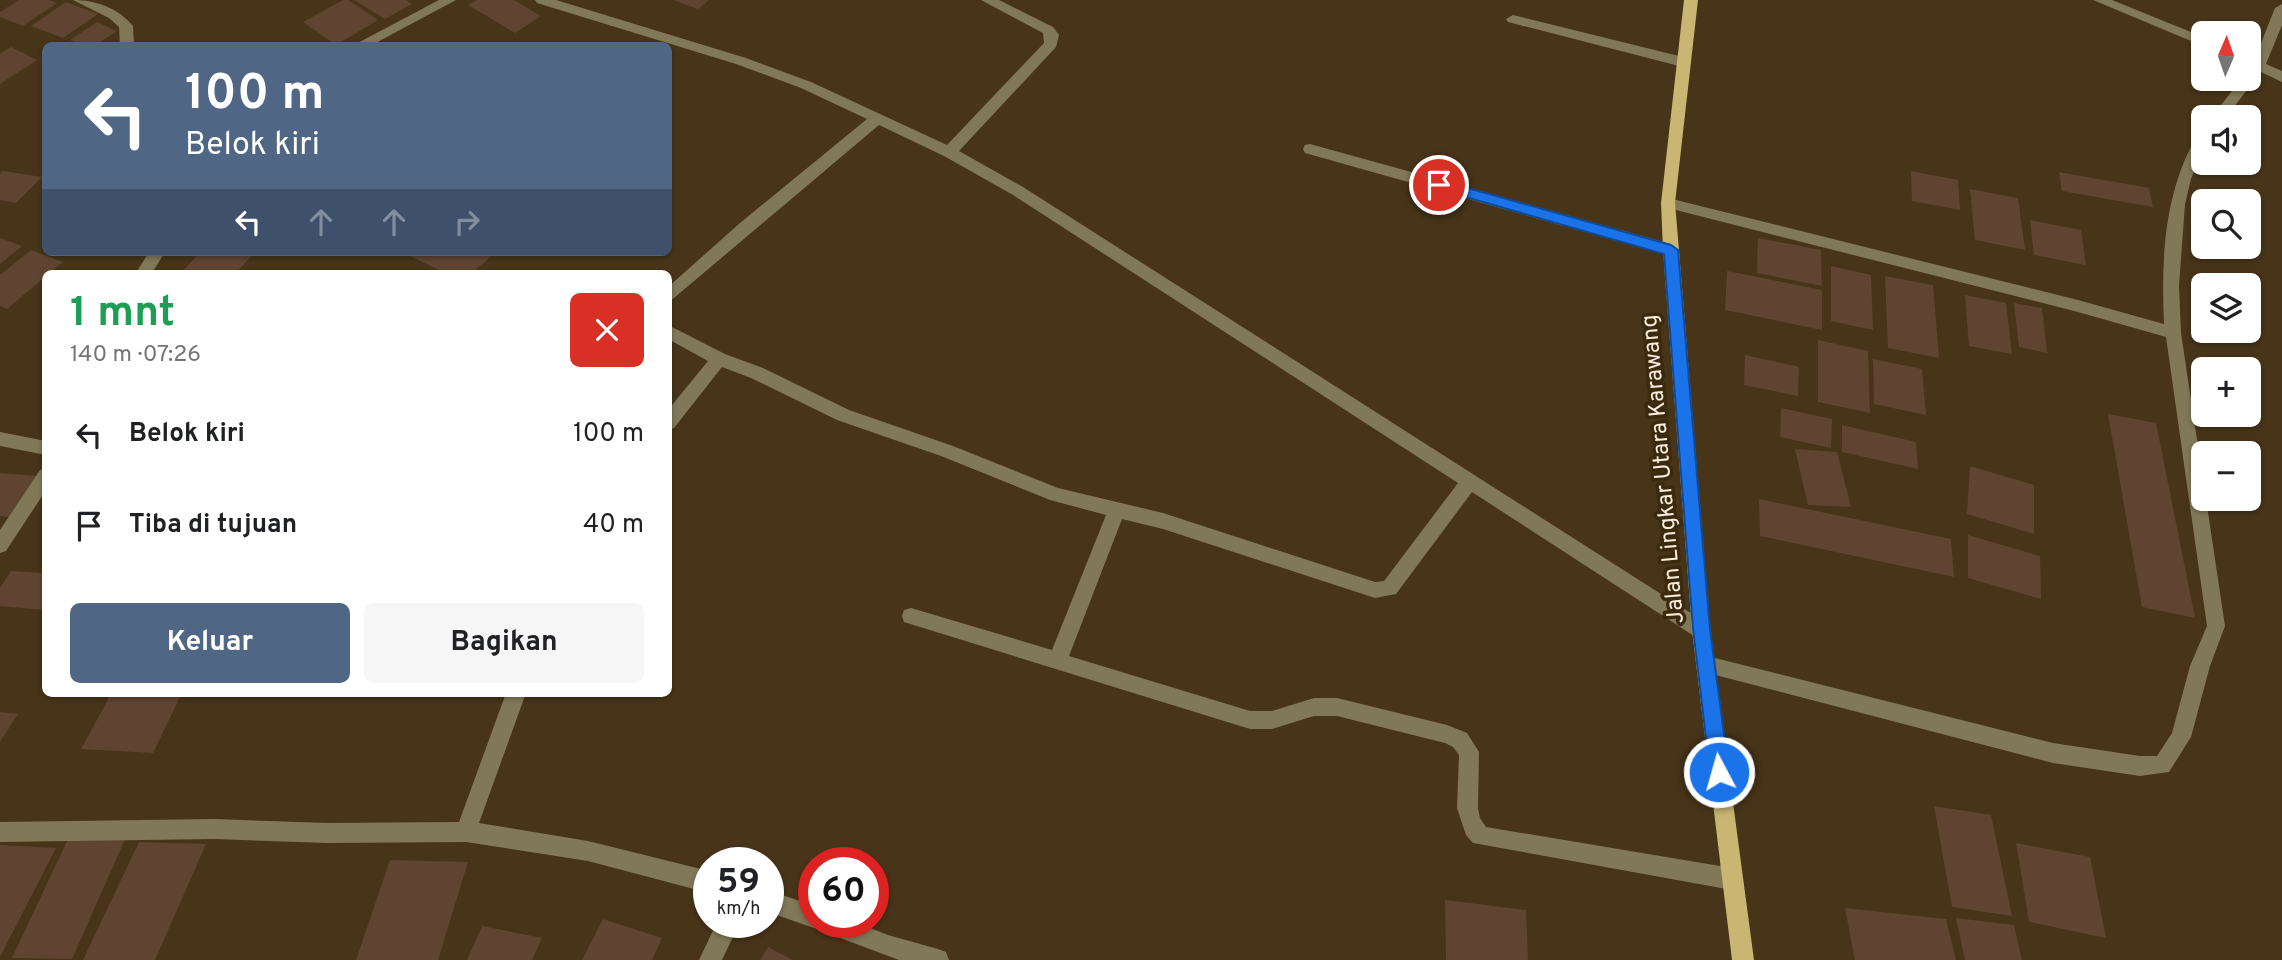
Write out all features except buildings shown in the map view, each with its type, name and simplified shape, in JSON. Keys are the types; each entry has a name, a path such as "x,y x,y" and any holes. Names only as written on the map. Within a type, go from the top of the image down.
{"main road":[{"name":"Jalan Lingkar Utara Karawang","path":"1691,0 1668,203 1702,629 1743,960"}],"street":[{"path":"80,0 114,15 126,26 127,42"},
{"path":"366,42 449,0"},
{"path":"542,0 741,61 806,85 949,152 1018,191 1702,629"},
{"path":"949,152 1051,44 1052,36 1048,30 988,0"},
{"path":"2100,0 2191,37"},
{"path":"2261,49 2282,8"},
{"path":"1513,19 1683,62"},
{"path":"2261,66 2282,76"},
{"path":"672,293 745,227 877,119"},
{"path":"1310,149 1671,250"},
{"path":"1707,665 2053,753 2140,766 2162,765 2180,737 2200,666 2216,626 2173,333 2170,289 2175,220 2191,156"},
{"path":"1668,203 2078,306 2173,333"},
{"path":"672,333 719,359 757,373 843,415 947,451 1045,491 1117,508 1236,543 1304,569 1376,590 1390,588 1470,481"},
{"path":"672,418 719,359"},
{"path":"0,439 42,447"},
{"path":"0,545 42,481"},
{"path":"1057,661 1117,508"},
{"path":"911,616 1250,720 1272,720 1314,707 1337,707 1447,734 1460,740 1469,752 1467,817 1472,829 1479,836 1731,879"},
{"path":"466,832 515,697"},
{"path":"0,832 215,829 327,833 466,832 588,851 693,878"},
{"path":"710,960 721,938"},
{"path":"868,938 938,960"}],"route":[{"path":"1439,185 1671,250 1702,629 1719,772"}]}
